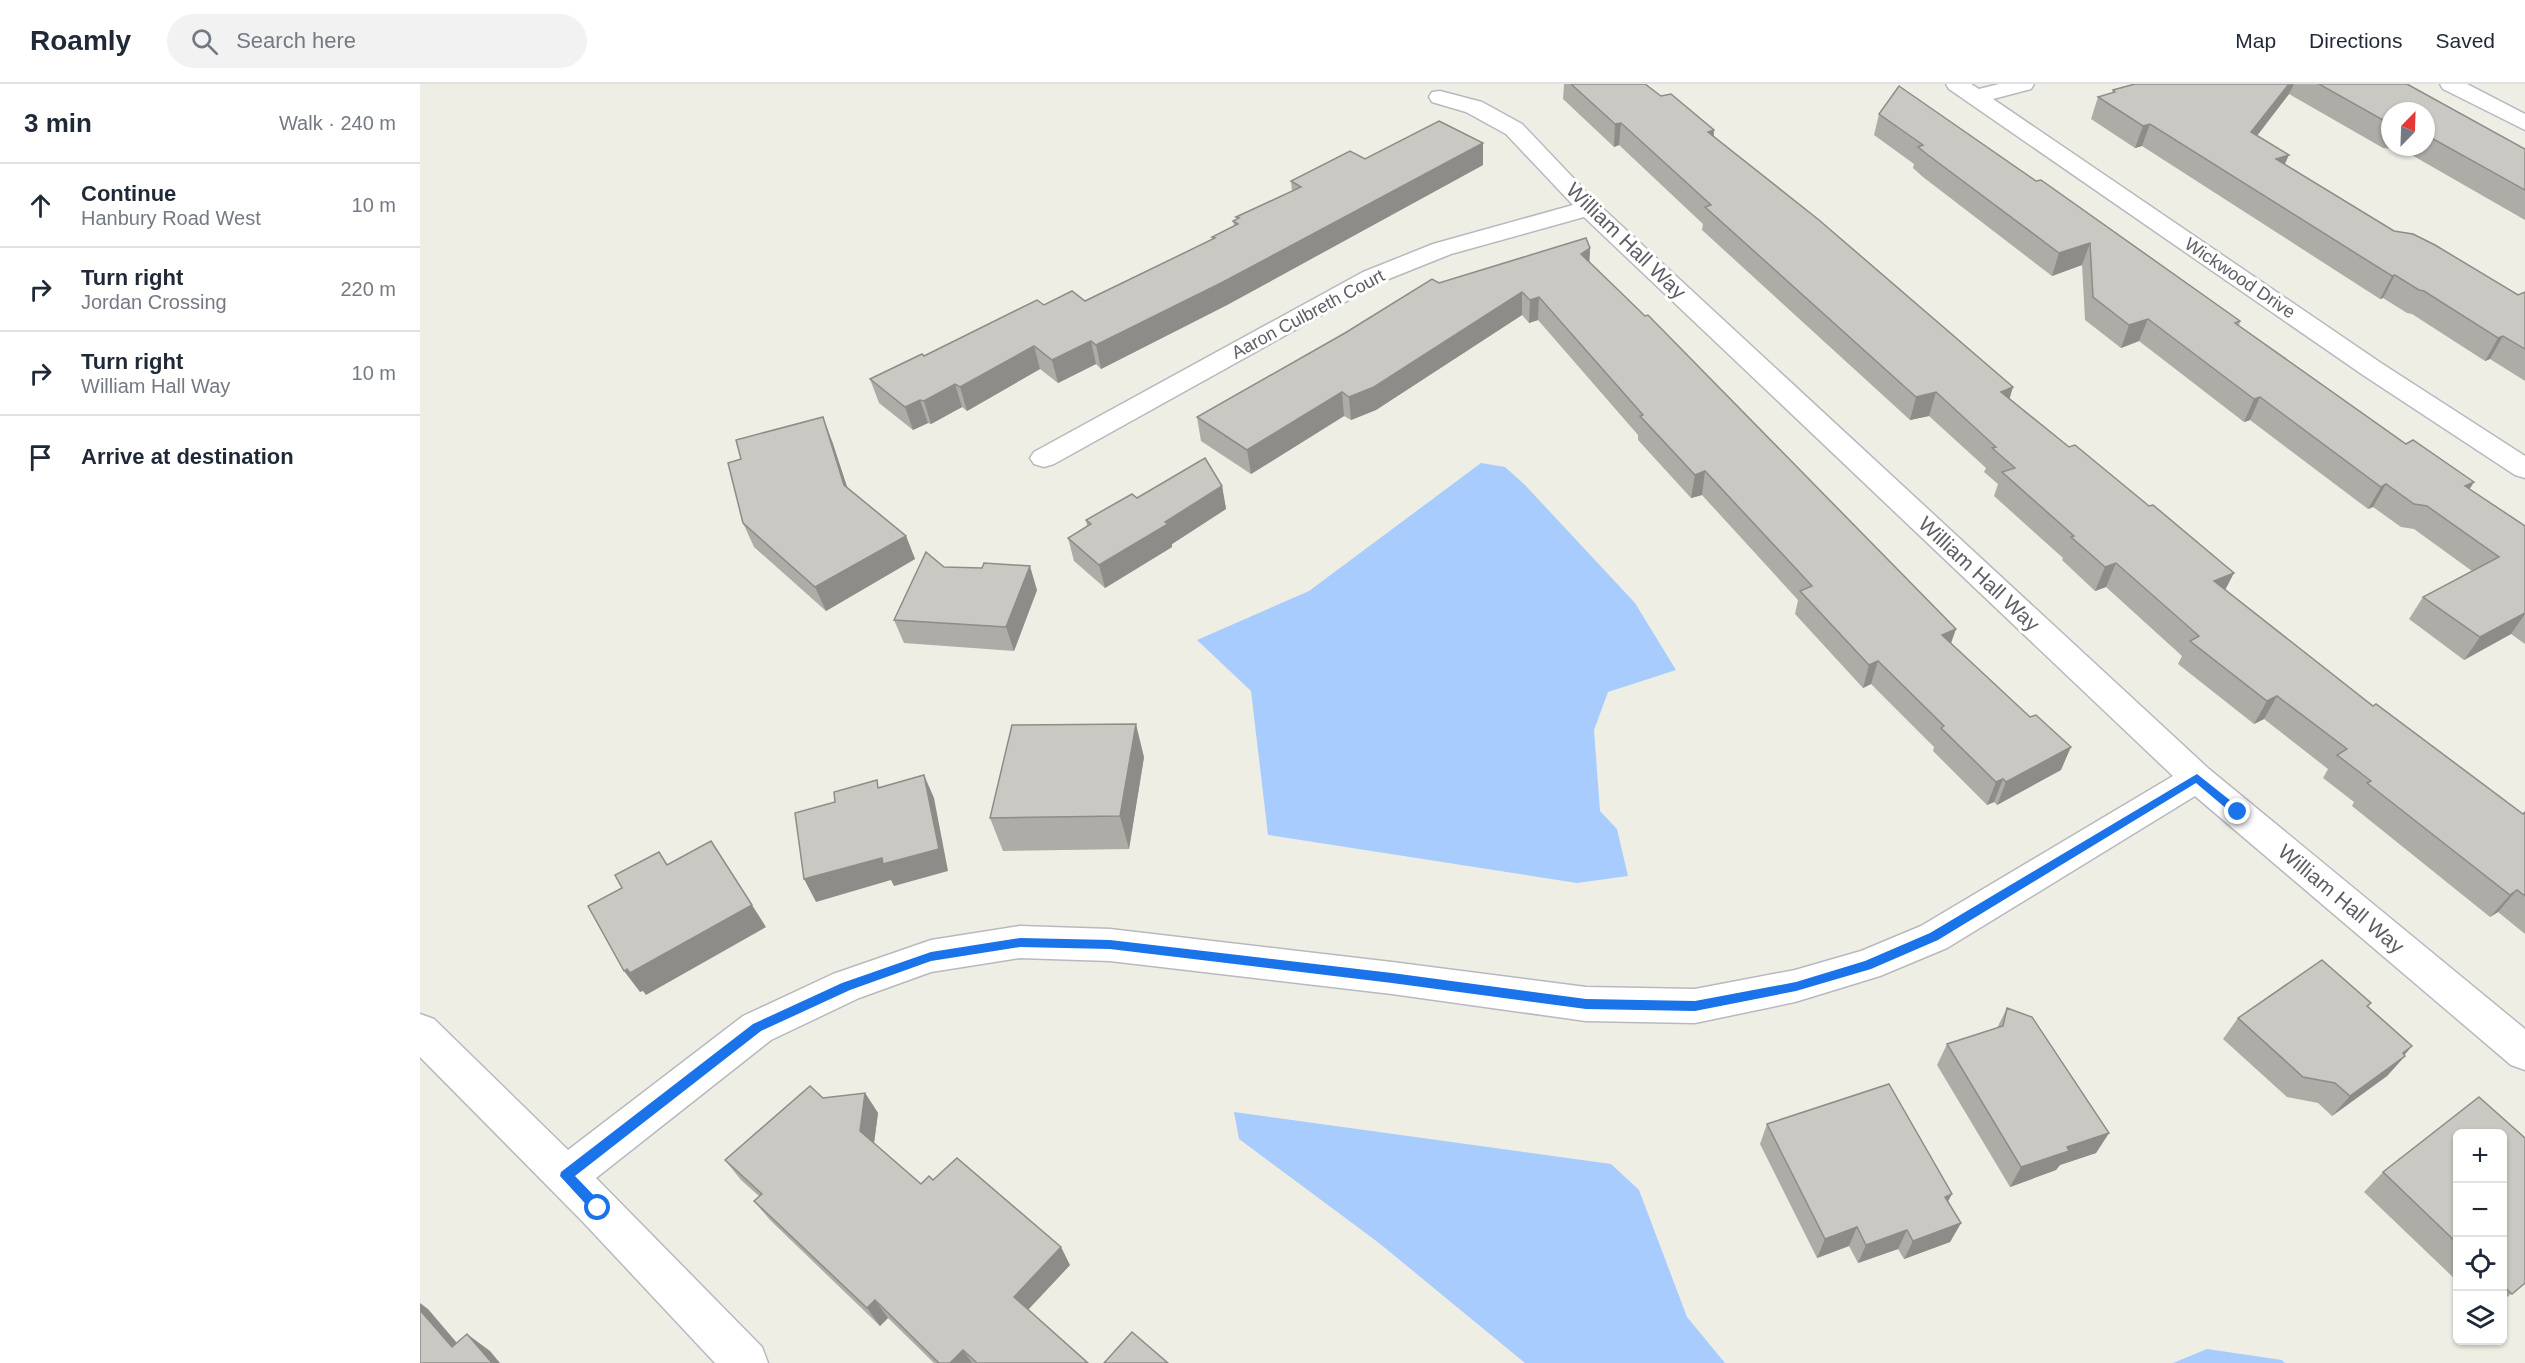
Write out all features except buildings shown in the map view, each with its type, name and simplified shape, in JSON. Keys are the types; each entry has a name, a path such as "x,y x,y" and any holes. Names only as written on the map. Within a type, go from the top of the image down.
{"street":[{"path":"1967,91 2023,84"},
{"path":"2451,84 2525,123"},
{"name":"Wickwood Drive","path":"1967,91 2372,369 2525,469"},
{"name":"William Hall Way","path":"1440,97 1474,107 1514,129 1589,208 2197,778 2525,1053"},
{"name":"Aaron Culbreth Court","path":"1044,459 1372,277 1442,249 1589,208"},
{"path":"566,1176 757,1028 846,986 931,956 1020,942 1110,945 1380,976 1586,1004 1695,1006 1796,986 1868,965 1934,937 2197,778"},
{"path":"420,1031 566,1176 746,1363"}],"water":[{"path":"1481,463 1505,467 1525,485 1635,603 1676,670 1608,692 1594,730 1600,811 1617,829 1628,876 1577,883 1268,835 1251,691 1197,640 1309,591"},
{"path":"1234,1112 1611,1164 1639,1190 1687,1317 1725,1363 1525,1363 1379,1243 1239,1139"},
{"path":"2207,1349 2282,1360 2285,1363 2173,1363"}],"route":[{"path":"598,1208 566,1176 757,1028 846,986 931,956 1020,942 1110,945 1392,978 1586,1004 1695,1006 1796,986 1868,965 1934,937 2197,778 2238,812"}]}
